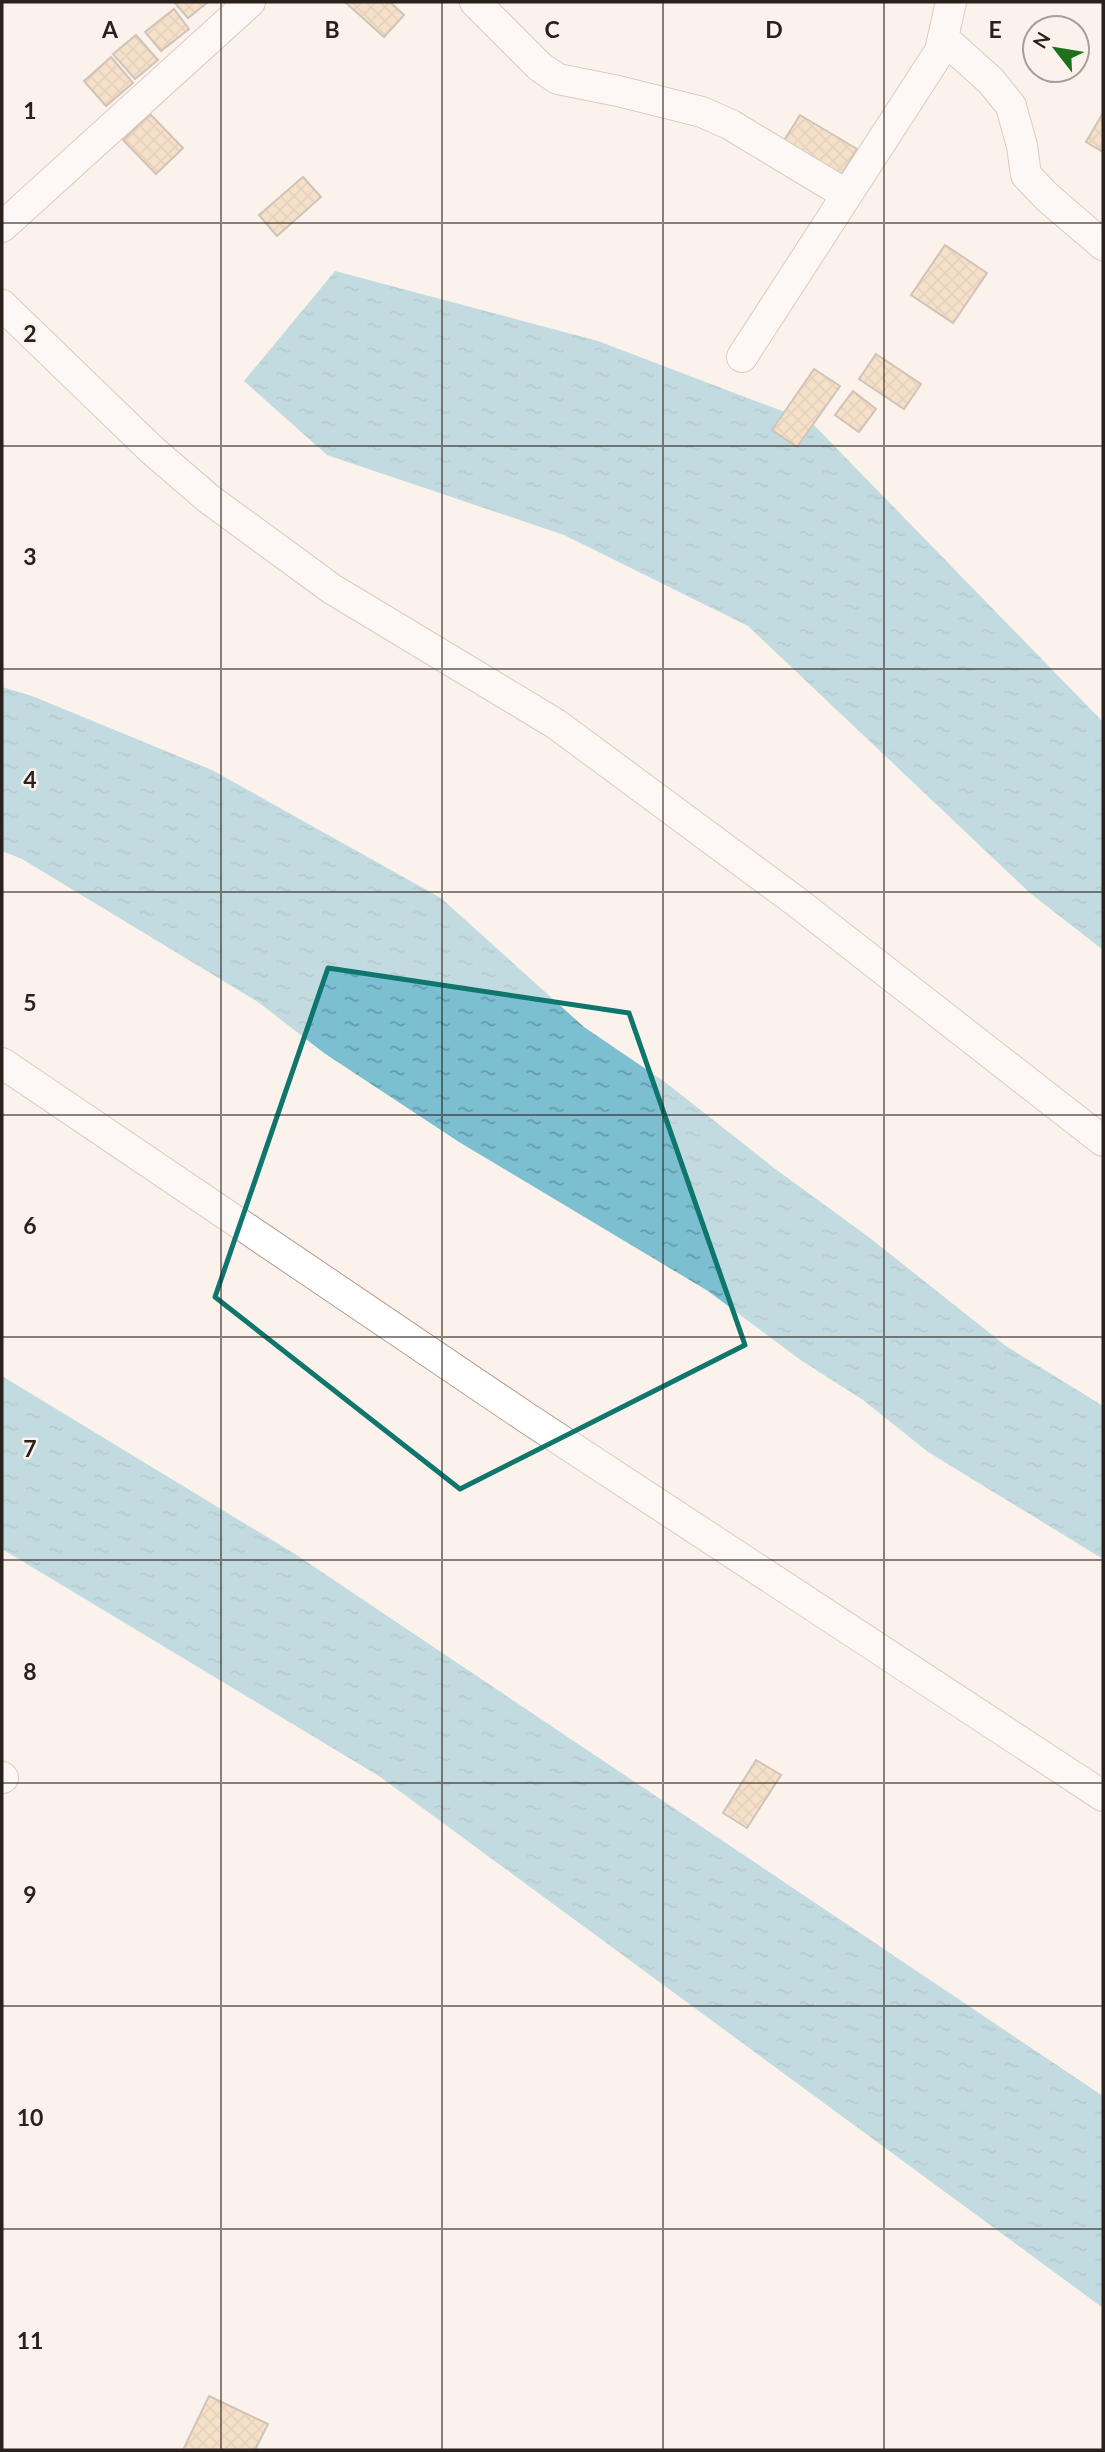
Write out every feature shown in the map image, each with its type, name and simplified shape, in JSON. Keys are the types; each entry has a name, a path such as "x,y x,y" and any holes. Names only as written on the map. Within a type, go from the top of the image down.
{"street":[{"path":"2,227 250,2"},
{"path":"475,2 540,67 558,79 702,112 731,125 846,195"},
{"path":"742,357 940,51 951,2"},
{"path":"943,38 991,81 1011,106 1022,146 1026,175 1046,197 1103,245"},
{"path":"2,305 152,450 209,499 332,589 556,724 798,903 1103,1141"},
{"path":"2,1063 535,1424 1103,1796"}],"highlighted area":[{"path":"328,968 629,1013 745,1345 460,1489 215,1297"}],"water":[{"path":"335,271 598,341 811,422 1103,722 1103,950 1030,893 748,626 564,535 327,455 244,381"},
{"path":"2,687 32,696 212,770 441,898 584,1027 665,1082 774,1168 870,1238 1006,1346 1103,1406 1103,1559 928,1452 863,1400 802,1361 708,1291 459,1142 324,1053 258,1002 22,859 2,851"},
{"path":"2,1376 295,1554 1103,2096 1103,2308 379,1776 2,1549"}],"building":[{"path":"174,2 208,2 188,18"},
{"path":"345,2 390,2 404,15 384,37"},
{"path":"174,9 189,29 161,51 145,32"},
{"path":"136,35 158,60 135,79 113,54"},
{"path":"111,57 133,83 106,106 84,81"},
{"path":"1103,113 1103,152 1086,142"},
{"path":"150,114 183,148 156,174 123,140"},
{"path":"800,115 857,149 837,182 780,147"},
{"path":"303,177 321,197 277,236 259,215"},
{"path":"945,245 987,273 953,323 911,295"},
{"path":"876,354 921,384 904,409 859,379"},
{"path":"814,369 840,386 797,447 772,430"},
{"path":"853,391 876,409 859,432 835,415"},
{"path":"756,1760 781,1775 747,1828 723,1813"},
{"path":"209,2396 268,2424 255,2450 183,2450"}]}
